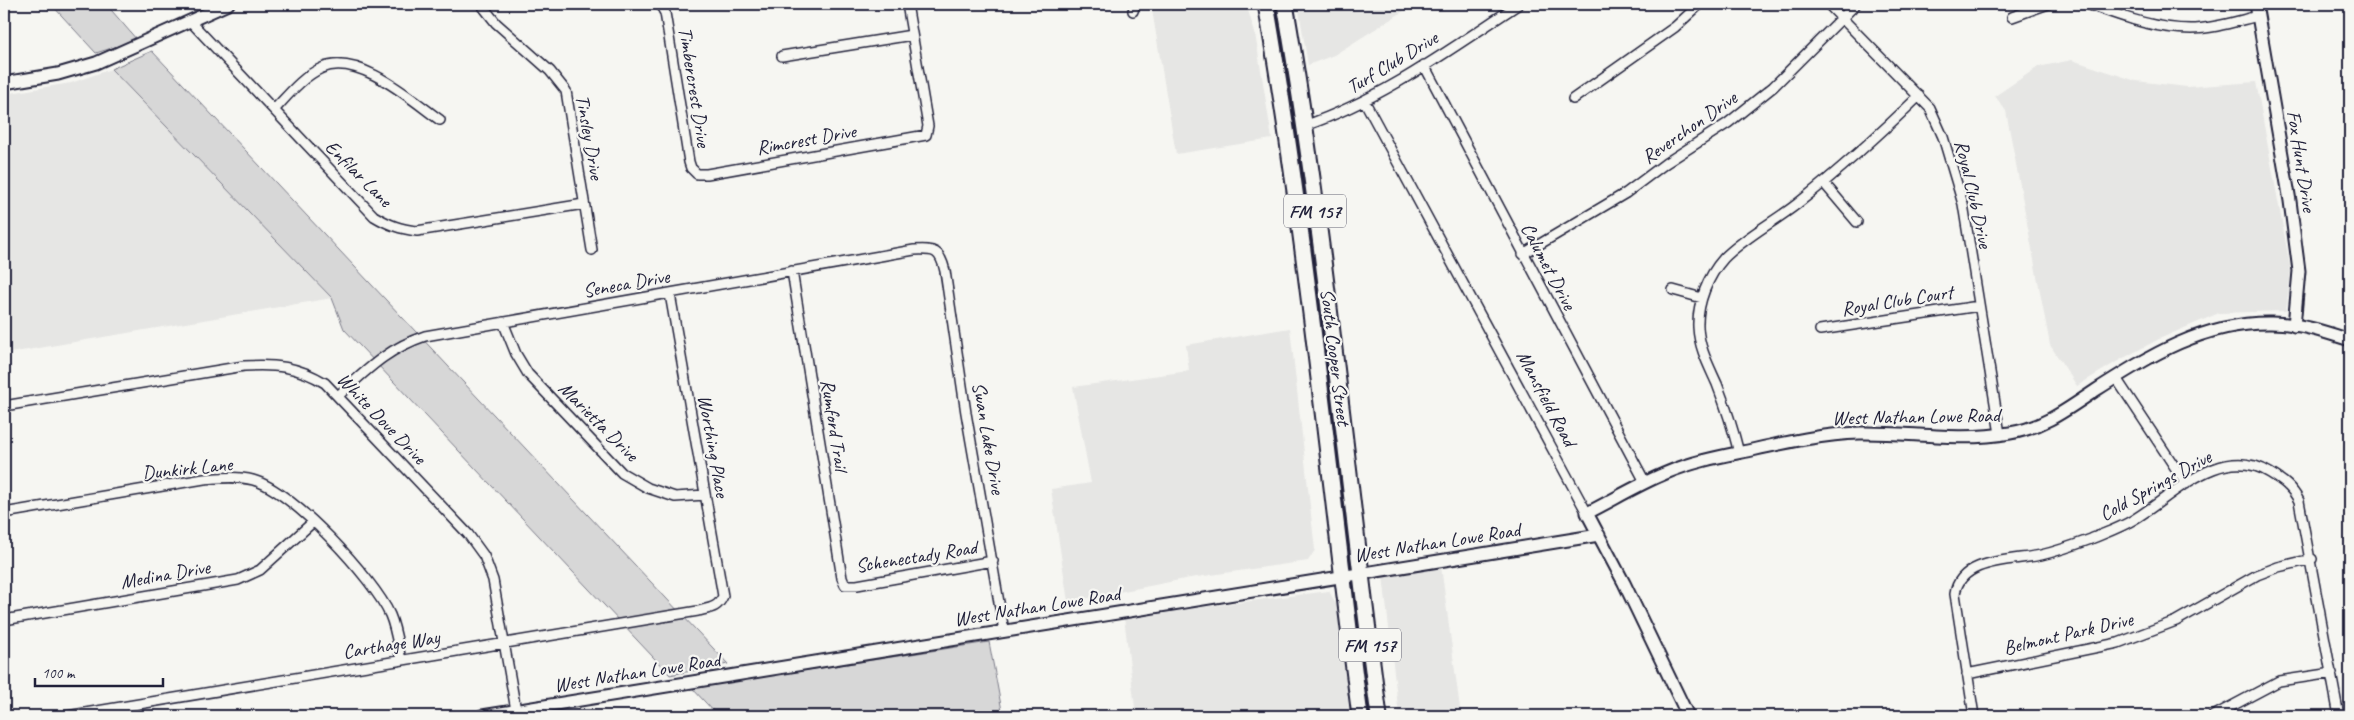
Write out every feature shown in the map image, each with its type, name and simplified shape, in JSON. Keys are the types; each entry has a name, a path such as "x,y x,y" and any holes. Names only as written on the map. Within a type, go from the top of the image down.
{"main road":[{"name":"South Cooper Street","path":"1266,4 1286,129 1360,716"},
{"name":"South Cooper Street","path":"1285,4 1304,126 1332,332 1379,716"},
{"path":"1313,334 1332,332"}],"street":[{"path":"4,84 58,74 96,63 228,4"},
{"name":"Tinsley Drive","path":"481,4 496,23 550,71 566,91 592,250"},
{"name":"Timbercrest Drive","path":"660,4 665,13 689,162 691,168 697,174"},
{"path":"782,56 912,35 907,4"},
{"name":"Turf Club Drive","path":"1304,126 1365,102 1519,4"},
{"path":"1573,99 1675,28 1700,4"},
{"name":"Royal Club Drive","path":"1828,4 1919,96 1936,118 1963,204 2000,434"},
{"name":"Reverchon Drive","path":"1523,254 1626,193 1666,163 1728,123 1773,87 1856,4"},
{"path":"2012,17 2048,4"},
{"path":"2087,4 2141,23 2165,28 2192,29 2258,16"},
{"name":"Fox Hunt Drive","path":"2256,4 2293,220 2299,287 2294,326"},
{"name":"Enfilar Lane","path":"190,21 374,216 401,230 417,231 584,204"},
{"name":"Rimcrest Drive","path":"697,174 707,174 921,138 926,135 928,126 912,35"},
{"path":"274,110 302,81 322,68 345,65 373,73 440,120"},
{"name":"Calumet Drive","path":"1424,65 1645,482"},
{"path":"1739,453 1732,425 1701,347 1698,327 1702,298 1709,278 1724,259 1824,183 1863,150 1919,96"},
{"name":"Mansfield Road","path":"1365,102 1629,592 1688,716"},
{"path":"1824,183 1857,222"},
{"name":"Seneca Drive","path":"339,395 386,354 406,342 425,336 914,250 927,249 937,252"},
{"name":"Swan Lake Drive","path":"937,252 942,258 945,270 966,412 1004,630"},
{"name":"Rumford Trail","path":"792,271 840,568 845,584"},
{"path":"1673,290 1702,298"},
{"name":"Worthing Place","path":"670,294 723,596 720,604"},
{"name":"Royal Club Court","path":"1820,330 1979,306"},
{"name":"Marietta Drive","path":"503,322 516,354 528,374 622,473 648,488 675,497 705,495"},
{"name":"West Nathan Lowe Road","path":"1587,513 1645,482 1695,462 1835,434 1862,433 1970,437 2032,428 2053,418 2116,378 2189,337 2251,324 2272,323 2294,326 2350,340"},
{"name":"White Dove Drive","path":"4,406 244,366 271,364 306,372 325,383 339,395 468,534 484,556 493,580 517,713"},
{"path":"2116,378 2186,484"},
{"name":"Cold Springs Drive","path":"1967,674 1955,594 1956,585 1961,578 1981,566 2066,548 2122,526 2215,467 2229,464 2254,465 2266,470 2286,483 2300,501 2339,716"},
{"name":"Dunkirk Lane","path":"4,513 204,479 229,477 253,480 275,489 297,506 370,583 391,617 401,660"},
{"name":"Medina Drive","path":"4,620 238,580 260,570 313,522"},
{"name":"West Nathan Lowe Road","path":"482,716 517,713 1004,630 1598,535"},
{"name":"Belmont Park Drive","path":"1967,674 2118,642 2176,621 2257,576 2278,567 2312,559"},
{"name":"Schenectady Road","path":"845,584 857,586 993,561"},
{"name":"Carthage Way","path":"67,716 706,609 720,604"},
{"path":"2213,716 2279,681 2332,673"},
{"path":"1967,674 1974,716"}],"shaded area":[{"path":"51,4 106,4 137,40 96,53"},
{"path":"1151,4 1246,4 1255,33 1272,139 1176,154"},
{"path":"1298,4 1415,4 1334,55 1308,65"},
{"path":"152,51 728,664 670,675 344,329 332,298 111,69"},
{"path":"2072,60 2136,81 2187,87 2256,82 2291,271 2286,311 2219,313 2159,339 2077,386 2050,345 2006,111 1995,96 2038,67"},
{"path":"111,69 332,298 4,354 4,94 71,83"},
{"path":"1290,328 1315,550 1308,561 1190,578 1068,602 1051,489 1091,483 1073,387 1189,371 1186,345"},
{"path":"1441,566 1461,716 1399,716 1383,576"},
{"path":"1329,591 1337,606 1350,716 1136,716 1124,617"},
{"path":"989,642 1003,716 718,716 692,688"}]}
